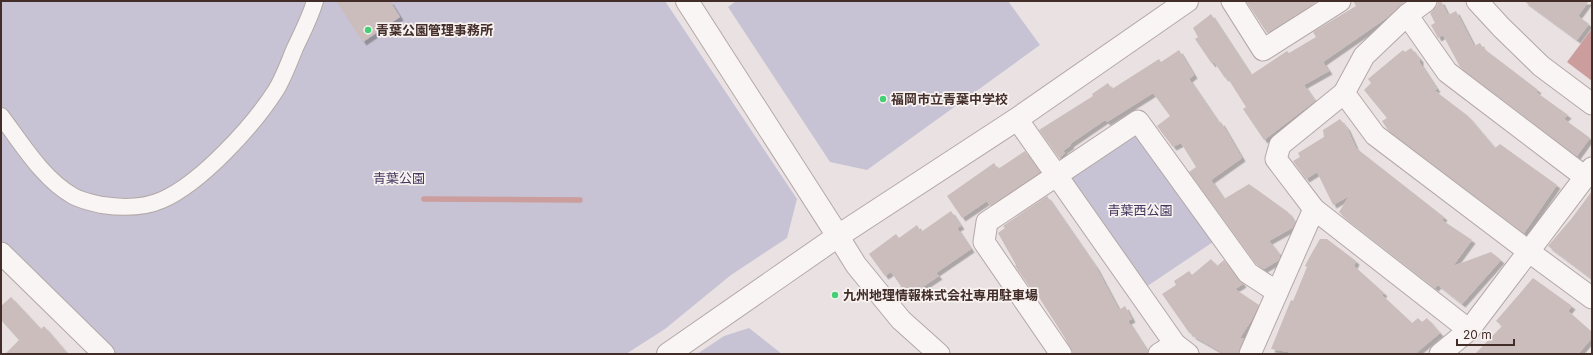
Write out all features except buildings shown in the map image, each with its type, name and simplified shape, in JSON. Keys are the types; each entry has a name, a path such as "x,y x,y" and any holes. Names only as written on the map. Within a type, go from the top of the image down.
{"street":[{"path":"1,116 56,185 75,197 91,203 111,206 139,207 161,201 180,190 216,160 243,132 267,102 282,80 311,15 315,1"},
{"path":"687,1 856,265 901,320 939,354"},
{"path":"668,354 838,236 1017,119 1188,1"},
{"path":"1232,1 1263,50 1340,1"},
{"path":"1426,1 1407,15 1364,56 1344,93 1280,145 1276,159 1314,209 1469,330"},
{"path":"1477,1 1541,66 1592,104"},
{"path":"1407,15 1446,72 1589,172 1469,330 1440,354"},
{"path":"1344,93 1375,135 1592,298"},
{"path":"1017,119 1057,175 1174,351"},
{"path":"1060,354 984,242 987,222 1138,121 1248,273 1277,292"},
{"path":"1250,354 1314,209"},
{"path":"1,253 104,354"}],"green space":[{"name":"青葉公園","path":"1,1 665,1 797,199 787,238 731,275 665,329 626,354 110,354 1,245"},
{"name":"福岡市立青葉中学校","path":"736,1 1008,1 1040,45 867,170 830,162 728,7"},
{"name":"青葉西公園","path":"1138,130 1213,242 1143,289 1068,178"},
{"path":"749,328 782,354 697,354 724,336"}],"shaded area":[{"path":"1592,29 1592,81 1567,62"}],"waterway":[{"path":"424,199 580,200"}],"place":[{"name":"青葉公園管理事務所","path":"368,30"},
{"name":"福岡市立青葉中学校","path":"883,99"},
{"name":"九州地理情報株式会社専用駐車場","path":"835,295"}]}
